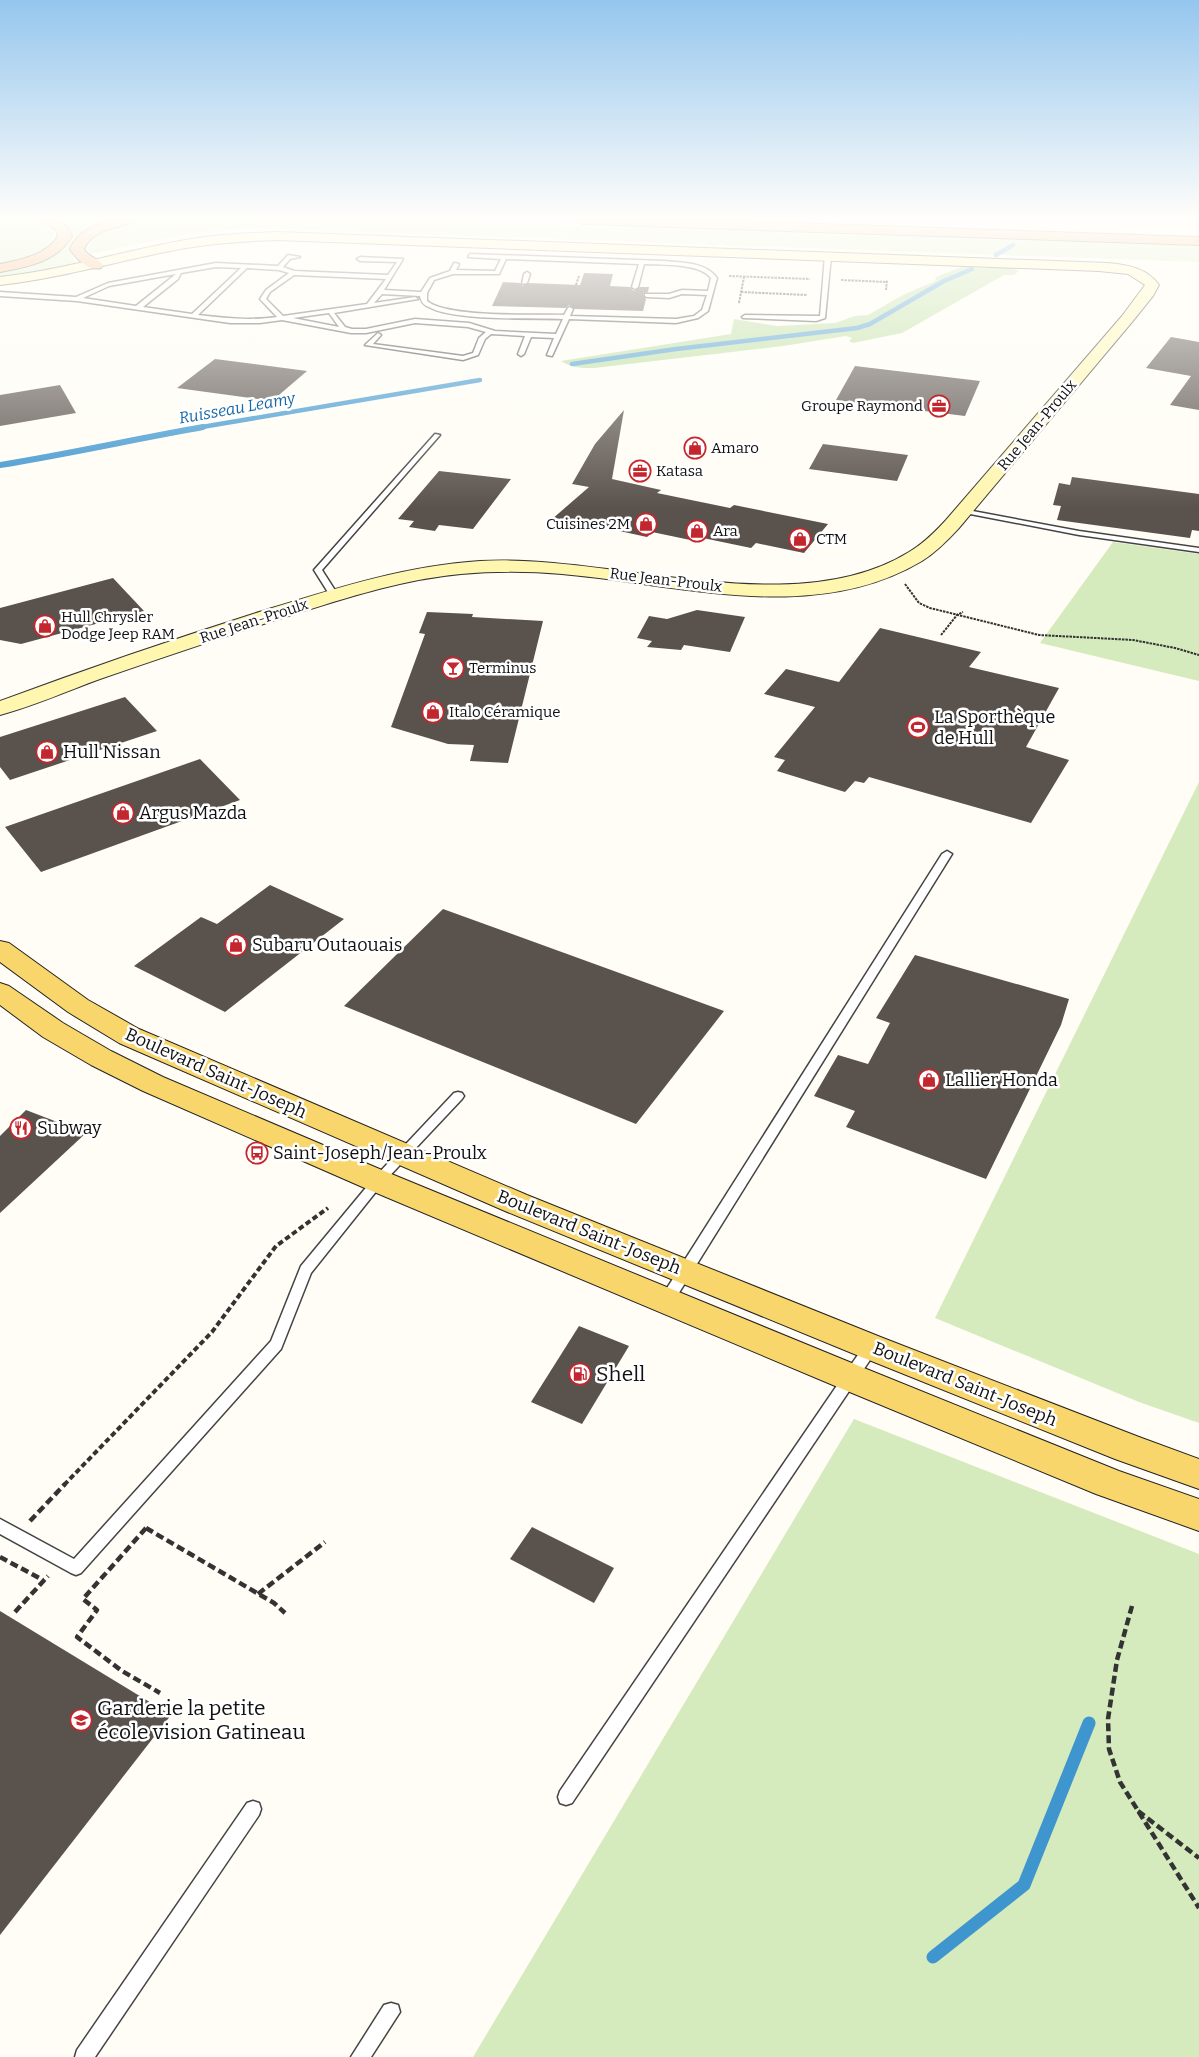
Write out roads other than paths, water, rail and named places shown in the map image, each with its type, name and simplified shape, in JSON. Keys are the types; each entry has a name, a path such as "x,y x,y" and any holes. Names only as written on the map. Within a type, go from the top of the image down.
{"main road":[{"name":"Boulevard Saint-Joseph","path":"0,949 78,1006 128,1036 401,1154 684,1271 1127,1448 1199,1474"},
{"name":"Boulevard Saint-Joseph","path":"0,992 53,1030 109,1062 153,1084 378,1181 852,1378 1110,1482 1199,1515"}],"street":[{"name":"Rue Jean-Proulx","path":"0,708 102,669 334,595 410,575 455,568 506,566 563,568 734,588 811,588 863,579 901,564 932,544 965,511 1129,316"},
{"name":"Rue Jean-Proulx","path":"0,692 64,673 102,669"}],"lane":[{"path":"193,316 244,322 296,316"},
{"path":"280,316 345,330 366,331 381,336 368,345 463,358 476,354 482,338 490,332"},
{"path":"334,316 345,330"},
{"path":"432,322 437,316"},
{"path":"475,326 483,316"},
{"path":"511,316 658,322 698,316"},
{"path":"745,317 816,319 823,316"},
{"path":"550,355 567,318"},
{"path":"366,331 400,323 432,322 475,326 490,332 558,336"},
{"path":"522,354 529,335"},
{"path":"334,595 318,570 437,434"},
{"path":"965,511 1078,533 1199,550"},
{"path":"667,1300 684,1271 732,1200 947,854"},
{"path":"0,1526 76,1568 276,1346 284,1331 298,1285 306,1270 401,1154 458,1096"},
{"path":"566,1797 852,1378 871,1347"},
{"path":"84,2057 253,1809"},
{"path":"360,2057 391,2012"}],"waterway":[{"name":"Ruisseau Leamy","path":"572,364 676,349 857,328 870,324 884,316"},
{"name":"Ruisseau Leamy","path":"196,428 480,380"},
{"name":"Ruisseau Leamy","path":"0,465 203,427"},
{"path":"933,1957 1024,1885 1089,1723"}],"place":[{"name":"Groupe Raymond","path":"939,406"},
{"name":"Amaro","path":"695,448"},
{"name":"Katasa","path":"640,471"},
{"name":"Cuisines 2M","path":"646,524"},
{"name":"Ara","path":"697,531"},
{"name":"CTM","path":"800,539"},
{"name":"Hull Chrysler Dodge Jeep RAM","path":"45,626"},
{"name":"Terminus","path":"453,668"},
{"name":"Italo Céramique","path":"433,712"},
{"name":"La Sporthèque de Hull","path":"918,727"},
{"name":"Hull Nissan","path":"47,752"},
{"name":"Argus Mazda","path":"123,813"},
{"name":"Subaru Outaouais","path":"236,945"},
{"name":"Lallier Honda","path":"929,1080"},
{"name":"Subway","path":"21,1128"},
{"name":"Saint-Joseph/Jean-Proulx","path":"257,1153"},
{"name":"Shell","path":"580,1374"},
{"name":"Garderie la petite école vision Gatineau","path":"81,1720"}]}
